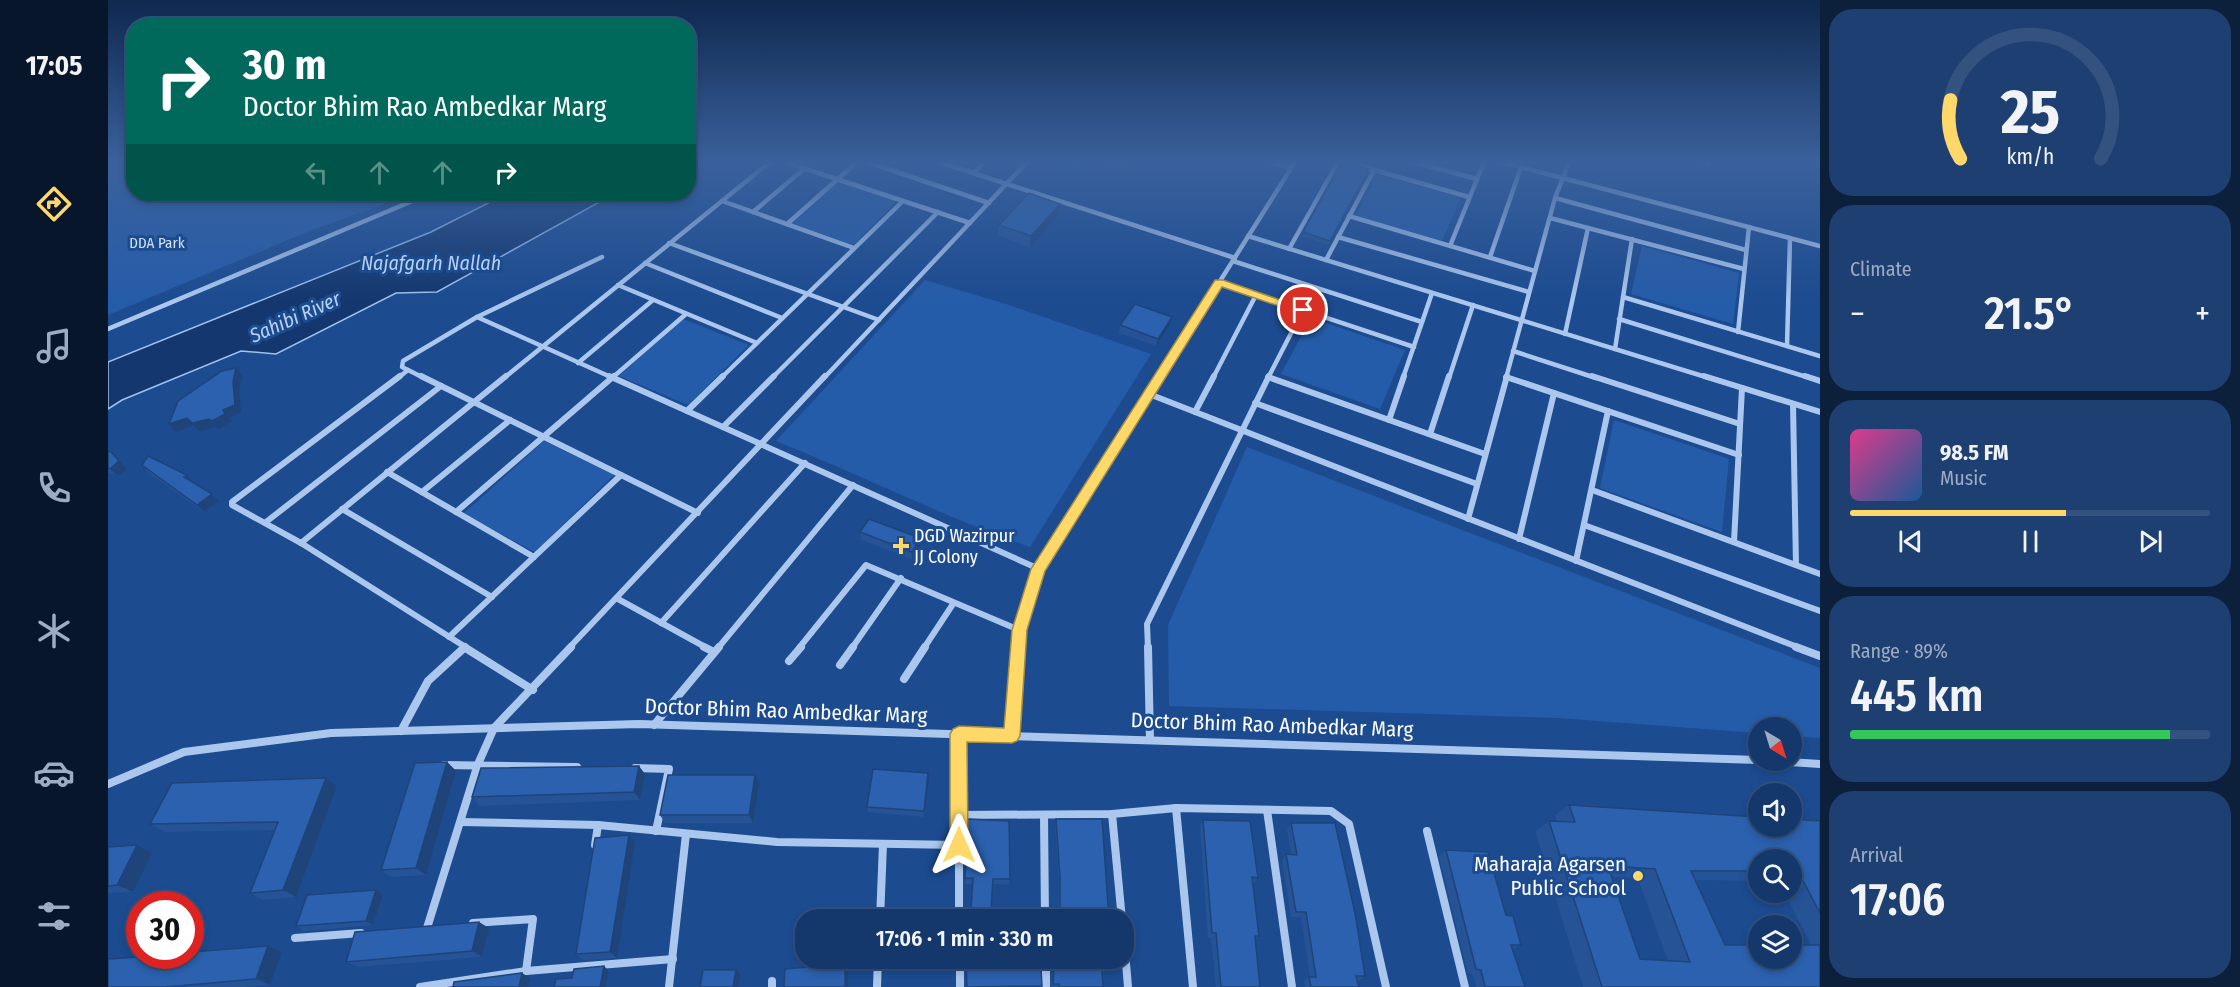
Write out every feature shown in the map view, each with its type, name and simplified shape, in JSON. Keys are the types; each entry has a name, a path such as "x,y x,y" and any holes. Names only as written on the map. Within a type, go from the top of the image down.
{"street":[{"path":"108,330 396,208"},
{"path":"301,543 713,208"},
{"path":"742,208 854,248"},
{"path":"753,212 758,208"},
{"path":"787,224 805,208"},
{"path":"687,411 896,208"},
{"path":"925,208 970,223"},
{"path":"427,928 478,764 494,729 983,208"},
{"path":"1082,208 1422,322"},
{"path":"1012,736 1019,630 1039,569 1266,208"},
{"path":"1288,249 1312,208"},
{"path":"1326,260 1353,208"},
{"path":"1450,246 1465,208"},
{"path":"1490,257 1507,208"},
{"path":"1468,519 1552,208"},
{"path":"1592,208 1746,250"},
{"path":"1678,208 1820,246"},
{"path":"723,427 938,212"},
{"path":"1349,216 1535,271"},
{"path":"1550,218 1744,269"},
{"path":"1738,332 1749,227"},
{"path":"1565,334 1588,228"},
{"path":"1248,236 1820,412"},
{"path":"1338,237 1529,292"},
{"path":"1787,346 1790,238"},
{"path":"1615,349 1632,239"},
{"path":"669,243 879,320"},
{"path":"602,257 477,317 403,361 402,367 698,513"},
{"path":"645,263 782,318"},
{"path":"1219,282 1414,347"},
{"path":"618,285 757,343"},
{"path":"1389,420 1432,293"},
{"path":"1195,412 1256,295"},
{"path":"1623,297 1820,356"},
{"path":"578,363 653,300"},
{"path":"1430,434 1473,305"},
{"path":"1150,740 1147,624 1241,430 1303,310"},
{"path":"456,512 686,314"},
{"path":"477,317 541,348 763,444 1039,569"},
{"path":"1619,319 1820,381"},
{"path":"1513,351 1740,424"},
{"path":"408,370 232,502 232,505 301,543 533,690"},
{"path":"1268,377 1485,454"},
{"path":"1506,377 1739,455"},
{"path":"266,522 441,386"},
{"path":"1734,542 1742,388"},
{"path":"1519,539 1554,393"},
{"path":"1149,394 1820,656"},
{"path":"1255,403 1477,484"},
{"path":"1793,404 1796,565"},
{"path":"1576,561 1608,411"},
{"path":"422,492 510,420"},
{"path":"661,623 805,463"},
{"path":"387,472 534,557"},
{"path":"449,637 621,475"},
{"path":"654,725 852,485"},
{"path":"1592,490 1820,574"},
{"path":"342,509 492,597"},
{"path":"1584,525 1820,611"},
{"path":"789,661 862,567 869,566 901,578 953,604 1019,630"},
{"path":"840,665 901,578"},
{"path":"618,599 714,652"},
{"path":"904,679 953,604"},
{"path":"401,731 428,681 465,647"},
{"name":"Doctor Bhim Rao Ambedkar Marg","path":"108,783 184,752 331,733 654,725 1748,759"},
{"path":"959,734 959,909"},
{"name":"Doctor Bhim Rao Ambedkar Marg","path":"1802,763 1820,764"},
{"path":"435,765 586,767"},
{"path":"622,768 669,769 656,831"},
{"path":"959,815 1112,814 1176,808 1331,811 1349,824 1386,987"},
{"path":"1176,808 1193,987"},
{"path":"1267,810 1293,987"},
{"path":"1112,814 1121,909"},
{"path":"1044,815 1045,909"},
{"path":"461,822 598,825 777,842 959,845"},
{"path":"593,861 598,825"},
{"path":"1426,831 1465,987"},
{"path":"669,987 686,834"},
{"path":"880,909 883,844"},
{"path":"461,925 533,919 526,971"},
{"path":"416,929 438,927"},
{"path":"295,938 372,932"},
{"path":"576,967 578,955"},
{"path":"420,987 526,971 673,959"},
{"path":"877,987 878,969"},
{"path":"960,969 960,987"},
{"path":"1046,969 1046,987"},
{"path":"1126,969 1128,987"}],"green space":[{"name":"DDA Park","path":"108,208 373,208 312,230 108,315"},
{"path":"807,208 890,208 853,245 791,223"},
{"path":"1360,208 1457,208 1442,241 1356,215"},
{"path":"1642,246 1739,273 1733,324 1631,294"},
{"path":"925,280 1006,304 1151,354 1030,547 966,523 776,441"},
{"path":"1311,318 1405,350 1380,409 1281,374"},
{"path":"683,319 749,345 688,405 619,376"},
{"path":"1614,420 1729,459 1722,532 1600,488"},
{"path":"544,441 614,475 535,552 463,514"},
{"path":"1247,447 1820,668 1820,738 1802,737 1802,717 1748,717 1748,732 1558,718 1169,706 1168,625"}],"water":[{"name":"Najafgarh Nallah","path":"478,208 589,208 437,292 396,293 276,354 241,351 122,400 108,409 108,362 431,232"}],"building":[{"path":"1015,208 1056,208 1031,236 999,225"},
{"path":"1316,208 1348,208 1330,241 1303,232"},
{"path":"1135,304 1172,317 1158,339 1120,325"},
{"path":"236,368 233,382 235,405 223,410 225,414 212,421 209,419 192,423 187,418 169,424 178,401 222,371"},
{"path":"110,451 119,461 110,469 108,468 108,452"},
{"path":"148,456 187,475 184,477 212,494 197,505 142,465"},
{"path":"869,519 920,538 912,552 860,532"},
{"path":"447,762 416,868 381,870 415,763"},
{"path":"639,766 634,792 472,797 481,768"},
{"path":"873,769 928,773 924,811 867,807"},
{"path":"668,775 755,775 749,815 660,815"},
{"path":"326,778 283,890 250,893 278,822 150,824 172,783"},
{"path":"1569,805 1748,816 1748,837 1802,837 1802,820 1820,821 1820,913 1802,879 1802,849 1748,849 1748,871 1691,871 1725,945 1748,945 1748,969 1802,969 1802,945 1820,945 1820,987 1602,987 1549,821 1575,822","holes":["1608,866 1655,869 1690,962 1640,959"]},
{"path":"968,819 1009,821 1010,879 993,879 991,909 971,909 973,878 965,878"},
{"path":"1056,819 1102,819 1108,909 1060,909"},
{"path":"1203,820 1250,821 1258,878 1252,877 1259,936 1255,936 1260,987 1221,987 1216,933 1212,933"},
{"path":"1291,823 1335,823 1355,913 1365,976 1356,976 1359,987 1311,987 1309,977 1316,977 1306,912 1296,912 1286,854 1297,855"},
{"path":"629,835 610,952 576,954 595,838"},
{"path":"137,845 117,885 108,886 108,847"},
{"path":"1446,850 1488,852 1506,915 1513,916 1521,945 1511,945 1525,987 1485,987 1481,970 1476,969"},
{"path":"376,890 366,921 296,926 307,895"},
{"path":"479,922 472,951 346,962 355,932"},
{"path":"268,946 256,979 166,987 108,987 108,959 126,958 126,969 204,969 204,951"},
{"path":"604,966 600,987 554,987 556,979 572,978 574,969"},
{"path":"785,969 845,969 845,987 784,987"},
{"path":"966,969 1041,969 1042,986 967,987"},
{"path":"1054,969 1102,969 1103,987 1059,987 1059,984 1053,984"},
{"path":"703,970 736,970 733,987 700,987"},
{"path":"522,973 519,987 453,987 454,982"}],"place":[{"name":"DGD Wazirpur JJ Colony","path":"901,546"},
{"name":"Maharaja Agarsen Public School","path":"1638,876"}],"route":[{"path":"959,845 959,734 1012,736 1019,630 1039,569 1219,282 1303,310"}],"water label":[{"name":"Sahibi River","path":"295,317"}]}
